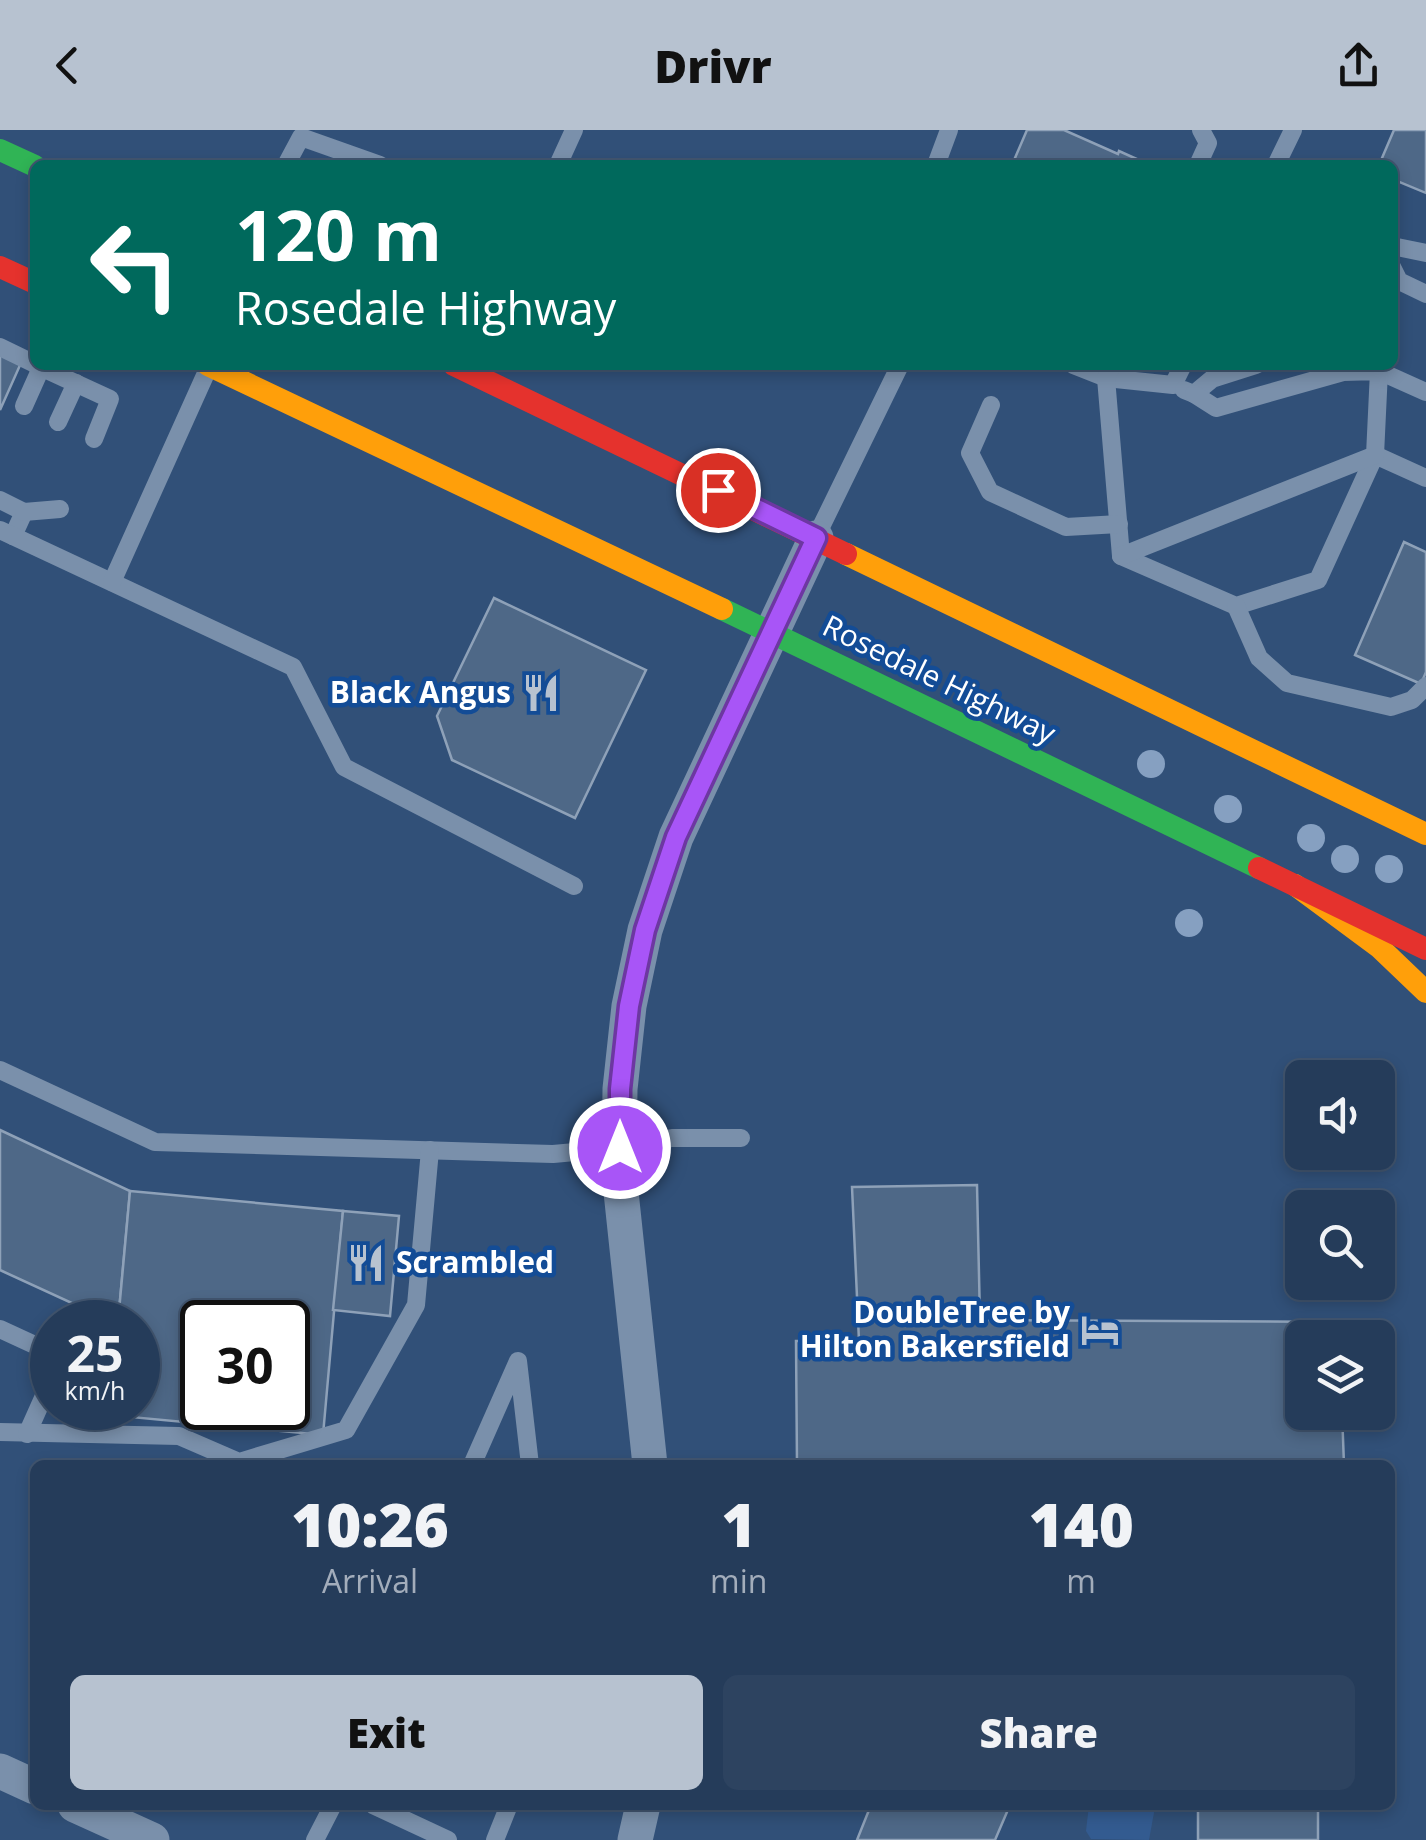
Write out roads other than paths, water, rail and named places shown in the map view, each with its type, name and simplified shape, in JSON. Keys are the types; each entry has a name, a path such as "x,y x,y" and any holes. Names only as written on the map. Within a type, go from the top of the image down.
{"main road":[{"path":"0,150 30,164"},
{"path":"0,267 30,281"},
{"name":"Rosedale Highway","path":"219,370 1426,949"},
{"path":"464,370 1426,834"},
{"path":"1295,886 1380,948 1426,992"}],"street":[{"path":"649,1460 619,1173 620,1089 629,1006 645,930 676,837 816,538"},
{"path":"0,1771 30,1785"},
{"path":"81,1810 106,1831 152,1840"},
{"path":"635,1840 642,1810"}],"lane":[{"path":"560,160 574,130"},
{"path":"938,160 949,130"},
{"path":"1200,160 1208,143 1201,130"},
{"path":"1278,160 1293,130"},
{"path":"289,160 301,137 366,160"},
{"path":"1398,247 1426,253"},
{"path":"1398,279 1426,294"},
{"path":"0,347 30,362"},
{"path":"24,406 37,370"},
{"path":"46,370 110,400 94,439"},
{"path":"112,582 207,370"},
{"path":"816,538 898,370"},
{"path":"1174,385 1181,370"},
{"path":"1194,394 1212,380 1241,370"},
{"path":"1121,556 1109,372 1174,385 1216,408 1360,370"},
{"path":"1121,556 1236,606 1318,580 1375,455 1376,370"},
{"path":"1380,370 1426,392"},
{"path":"58,422 76,384"},
{"path":"991,405 970,453 990,492 1066,527 1119,524"},
{"path":"1121,556 1375,455 1426,478"},
{"path":"26,491 13,507 6,533 293,668 344,767 574,886"},
{"path":"13,507 60,509"},
{"path":"1236,606 1259,658 1287,683 1390,708 1412,700 1426,686"},
{"path":"0,1070 155,1142 553,1154 672,1138 741,1138"},
{"path":"245,1460 346,1430 416,1306 430,1150"},
{"path":"0,1329 30,1343"},
{"path":"474,1460 518,1361 529,1460"},
{"path":"28,1434 30,1429"},
{"path":"0,1432 179,1436 233,1460"},
{"path":"315,1840 331,1810"},
{"path":"384,1810 448,1840"},
{"path":"495,1840 508,1810"}],"water":[{"path":"1088,1810 1154,1810 1149,1840 1091,1839 1086,1831"}],"place":[{"name":"Black Angus","path":"541,693"},
{"name":"Scrambled","path":"366,1263"},
{"name":"DoubleTree by Hilton Bakersfield","path":"1100,1330"}]}
